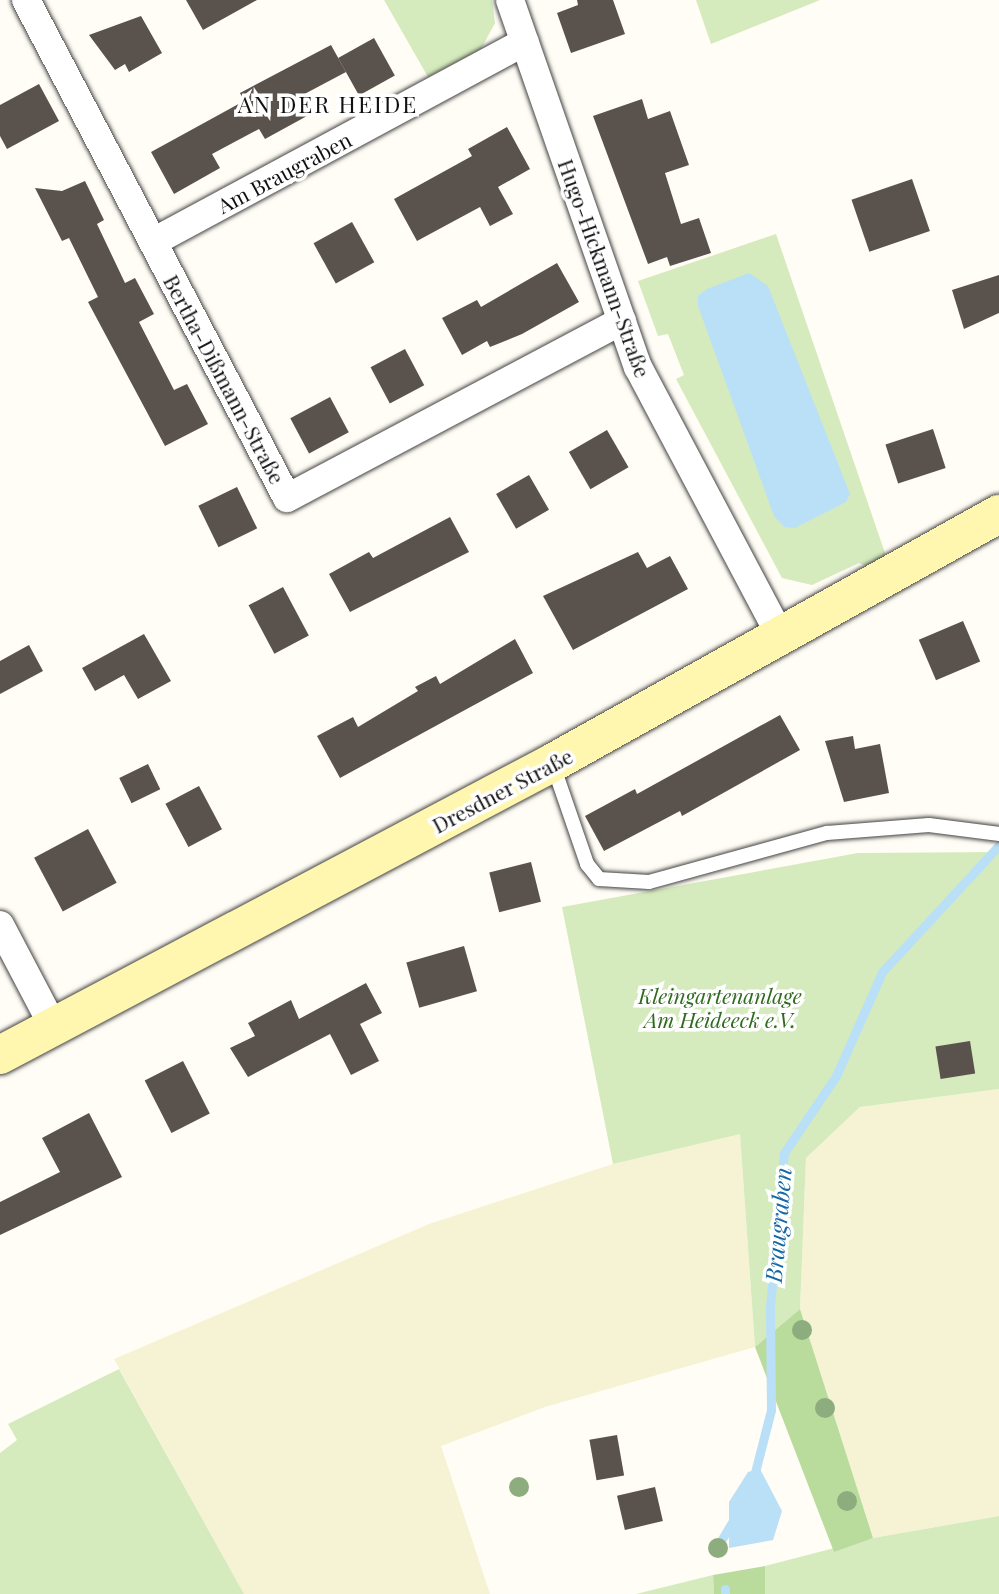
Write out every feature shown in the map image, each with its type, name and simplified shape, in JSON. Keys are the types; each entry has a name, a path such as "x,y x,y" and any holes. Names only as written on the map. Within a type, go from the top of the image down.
{"main road":[{"name":"Dresdner Straße","path":"0,1055 552,763 999,514"}],"street":[{"name":"Bertha-Dißmann-Straße","path":"26,0 287,498 622,321"},
{"name":"Hugo-Hickmann-Straße","path":"510,0 638,368 781,637"},
{"name":"Am Braugraben","path":"153,242 525,42"},
{"path":"0,925 54,1028"}],"lane":[{"path":"552,763 587,863 599,879 649,882 827,833 929,825 999,834"}],"shaded area":[{"path":"999,1089 999,1516 873,1538 800,1309 806,1158 860,1107"},
{"path":"740,1133 755,1347 545,1407 441,1446 490,1594 244,1594 114,1359 429,1224 613,1164"}],"green space":[{"path":"384,0 492,0 495,23 481,49 428,77"},
{"path":"696,0 820,0 711,44"},
{"path":"776,234 887,559 871,568 859,563 812,585 782,578 676,379 684,375 668,334 658,336 638,281"},
{"name":"Kleingartenanlage Am Heideeck e.V.","path":"999,852 999,1089 860,1107 806,1158 800,1309 755,1347 740,1134 613,1164 562,907 858,853"},
{"path":"800,1309 873,1538 834,1552 755,1347"},
{"path":"119,1369 244,1594 0,1594 0,1453 17,1440 8,1424"},
{"path":"999,1516 999,1594 765,1594 765,1566 873,1538"},
{"path":"765,1566 765,1594 714,1594 713,1575"},
{"path":"713,1575 714,1594 636,1594"}],"water":[{"path":"749,273 768,286 850,494 846,502 795,528 784,527 774,516 698,306 698,296 707,289"},
{"path":"760,1469 782,1511 773,1540 729,1548 729,1502 748,1472"}],"building":[{"path":"186,0 257,0 203,30"},
{"path":"577,0 613,0 625,34 571,53 557,13 578,5"},
{"path":"141,16 162,53 129,72 125,64 115,70 89,35"},
{"path":"374,38 395,76 359,95 338,58"},
{"path":"331,45 346,72 297,98 307,116 265,139 259,129 212,154 220,168 174,194 151,152 244,101 240,93"},
{"path":"39,84 59,121 7,149 0,136 0,105"},
{"path":"642,99 648,119 670,111 689,165 665,173 681,224 699,218 711,253 670,266 667,257 648,264 593,116"},
{"path":"507,127 530,169 498,187 513,214 490,226 480,207 417,241 394,199 472,156 468,149"},
{"path":"912,179 930,231 869,252 851,200"},
{"path":"85,181 104,220 97,224 125,283 135,278 154,314 139,322 174,390 187,384 208,424 165,446 88,302 98,297 69,238 62,241 35,188 62,191"},
{"path":"352,222 374,262 336,284 314,243"},
{"path":"557,263 579,302 522,334 490,347 487,341 462,355 442,318 477,300 481,307"},
{"path":"999,275 999,313 964,329 952,290"},
{"path":"405,349 424,385 390,404 371,367"},
{"path":"330,397 349,432 309,453 290,418"},
{"path":"933,429 946,468 898,483 885,444"},
{"path":"607,430 628,467 590,489 569,452"},
{"path":"529,475 549,510 516,529 496,494"},
{"path":"237,487 257,528 219,547 198,506"},
{"path":"450,517 469,552 350,612 329,574 369,552 373,558"},
{"path":"638,552 647,568 670,556 688,589 573,650 543,596"},
{"path":"283,587 309,636 274,654 249,605"},
{"path":"963,621 980,662 936,680 919,640"},
{"path":"144,634 171,681 138,699 124,675 95,691 82,668"},
{"path":"515,639 533,673 340,778 317,736 353,717 358,727 418,691 415,687 436,676 440,684"},
{"path":"29,645 43,671 0,694 0,661"},
{"path":"780,715 800,750 682,816 680,811 604,851 585,816 635,789 637,794"},
{"path":"853,736 855,749 880,744 889,793 844,802 825,741"},
{"path":"148,764 160,789 132,803 119,778"},
{"path":"199,786 222,829 188,847 165,804"},
{"path":"88,829 117,883 63,911 34,858"},
{"path":"531,862 541,902 499,912 489,872"},
{"path":"464,946 477,991 419,1008 406,963"},
{"path":"366,983 382,1013 360,1024 379,1061 351,1075 330,1034 248,1077 230,1048 255,1036 248,1023 291,1000 299,1019"},
{"path":"970,1041 975,1074 941,1079 935,1046"},
{"path":"183,1061 210,1114 171,1133 145,1081"},
{"path":"89,1113 122,1177 0,1235 0,1202 60,1172 42,1138"},
{"path":"617,1435 624,1475 597,1480 589,1440"},
{"path":"655,1487 663,1521 625,1530 617,1496"}],"waterway":[{"name":"Braugraben","path":"753,1480 771,1410 770,1307 784,1153 836,1076 882,972 999,845"},
{"name":"Braugraben","path":"722,1539 735,1517"},
{"name":"Braugraben","path":"725,1589 725,1594"}],"district":[{"name":"AN DER HEIDE","path":"328,104"}]}
